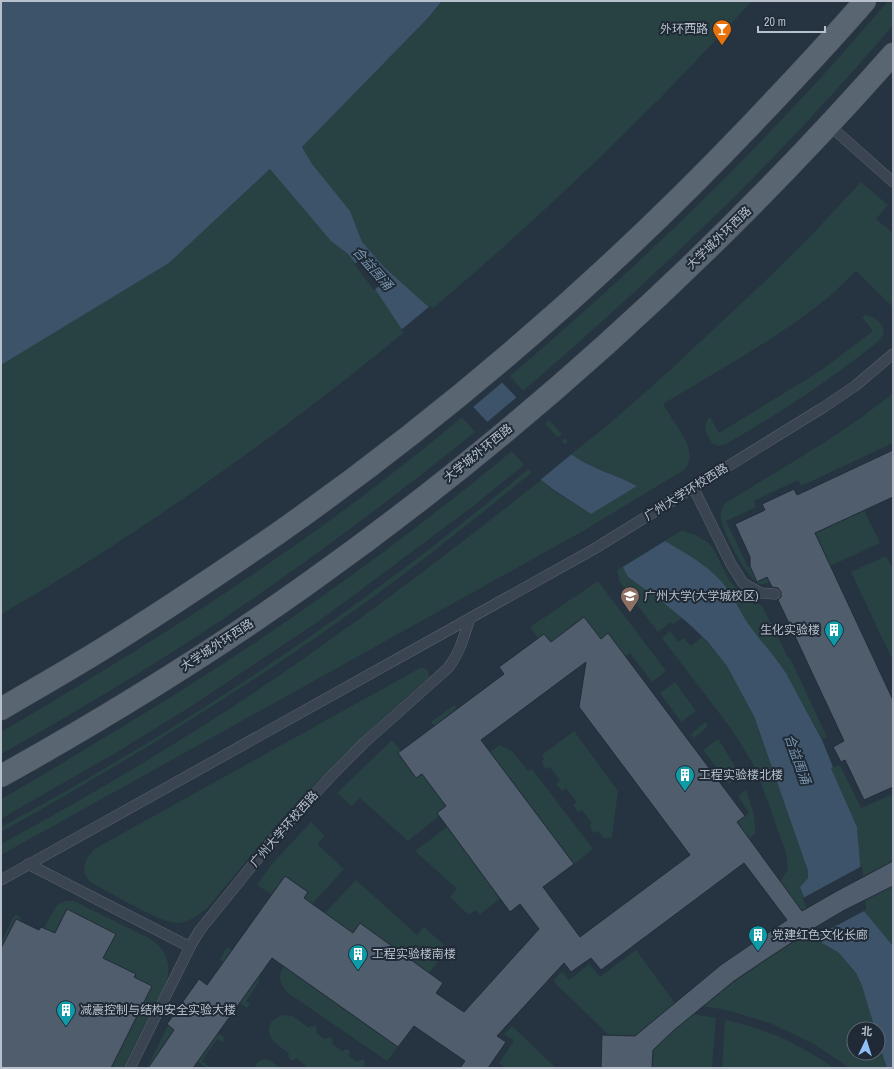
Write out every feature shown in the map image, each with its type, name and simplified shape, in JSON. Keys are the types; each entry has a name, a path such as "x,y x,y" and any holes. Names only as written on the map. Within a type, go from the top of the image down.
{"main road":[{"path":"1,709 116,640 244,556 364,470 450,403 586,286 678,200 807,66 865,1"},
{"name":"大学城外环西路","path":"1,776 119,708 267,612 422,499 536,405 660,295 749,209 893,54"}],"lane":[{"path":"829,124 893,182"},
{"name":"广州大学环校西路","path":"1,880 594,549 824,407 855,386 893,354"},
{"path":"693,487 743,583 756,591 775,594"},
{"name":"广州大学环校西路","path":"130,1068 190,947 200,930 272,841 323,784 364,743 455,660 460,650 470,618"},
{"path":"28,864 190,947"}],"green space":[{"path":"442,1 752,1 624,134 489,260 419,320 274,434 199,488 76,569 1,614 1,365 169,263 270,169 302,147 427,19"},
{"path":"888,1 893,1 893,25 806,122 715,216 668,261 523,391 510,376 659,243 799,101"},
{"path":"861,182 888,205 876,219 893,233 893,307 856,271 825,300 801,318 743,356 663,404 688,446 690,454 689,462 684,470 583,531 1,855 1,844 121,776 276,678 428,568 541,480 551,489 591,514 636,485 595,468 571,454 608,425 669,371 762,284 807,240"},
{"path":"865,315 875,318 882,326 884,332 881,339 824,382 765,421 724,445 719,446 713,444 705,427 707,420 710,417 719,433 820,371 873,331 862,317"},
{"path":"893,393 893,443 801,486 798,480 754,501 756,507 726,521 748,567 750,566 757,581 767,577 769,582 760,584 755,581 742,565 726,534 721,517 721,511 724,504 832,438"},
{"path":"462,417 475,432 395,495 286,576 163,658 66,717 1,754 1,732 180,623 296,545 353,504"},
{"path":"549,420 562,434 476,504 319,621 190,707 117,752 1,819 1,799 161,703 276,629 388,549"},
{"path":"565,438 568,442 449,539 376,595 331,627 285,659 192,719 97,777 1,832 1,827 112,764 222,696 328,624 449,534"},
{"path":"864,510 880,543 830,566 815,533"},
{"path":"682,530 709,543 729,580 736,588 762,606 788,658 790,658 827,737 822,739 780,663 757,637 744,619 736,603 665,541 624,567 628,577 682,618 673,624 671,622 658,632 619,581 617,570"},
{"path":"886,556 893,570 893,661 851,572"},
{"path":"598,581 666,671 652,682 630,653 625,656 608,633 601,639 584,617 551,642 544,634 538,638 530,627"},
{"path":"670,631 678,642 684,638 691,646 702,637 726,664 749,705 808,871 808,878 800,887 808,908 802,911 780,881 788,868 786,853 752,762 732,730 662,638"},
{"path":"420,668 427,669 429,674 428,678 341,757 281,820 208,907 194,918 178,923 161,919 94,884 86,876 84,866 88,856 96,848"},
{"path":"675,682 696,711 681,722 660,693"},
{"path":"454,705 457,708 434,726 431,722"},
{"path":"705,722 708,726 694,738 691,734"},
{"path":"574,731 618,791 611,838 603,838 598,831 594,833 589,826 592,823 582,810 578,812 573,805 577,802 566,788 562,791 556,784 560,780 550,767 546,769 541,762 544,759 542,755"},
{"path":"718,739 740,776 729,784 703,750"},
{"path":"392,740 401,751 398,754 416,778 422,774 446,806 437,813 439,816 408,841 360,798 352,806 337,793"},
{"path":"500,745 512,751 528,771 532,769 593,849 574,864 490,752"},
{"path":"840,765 861,808 893,794 893,862 861,877 857,827 831,768"},
{"path":"746,790 755,822 755,833 750,839 736,820 749,813 738,796"},
{"path":"311,822 325,836 317,844 344,869 312,904 304,898 308,892 285,876 271,894 257,885 271,865"},
{"path":"447,827 500,899 480,914 475,910 469,915 450,897 457,889 415,851"},
{"path":"356,880 417,935 424,927 444,945 437,953 441,957 429,973 360,923 353,933 325,913"},
{"path":"893,886 893,946 864,911 863,901"},
{"path":"65,901 74,901 149,938 160,947 166,956 168,962 167,981 123,1068 111,1068 136,975 44,928 57,905"},
{"path":"16,915 21,917 20,920 16,919 1,948 1,940 14,916"},
{"path":"816,927 821,940 825,945 839,953 856,973 862,986 873,1021 846,1021 846,1061 885,1061 887,1068 849,1068 814,1044 770,1023 726,1010 703,1006 750,969"},
{"path":"227,947 232,950 224,962 220,959"},
{"path":"636,950 675,1003 635,1036 610,1036 553,981 562,971 569,980 589,964 600,977"},
{"path":"284,966 398,1047 387,1061 288,993 280,980"},
{"path":"260,974 259,982 246,1001 250,1004 247,1008 240,1003"},
{"path":"693,1014 716,1018 712,1068 652,1068 653,1050"},
{"path":"281,1015 293,1016 309,1028 311,1026 315,1026 317,1028 316,1033 325,1039 329,1037 332,1038 332,1044 342,1051 348,1049 350,1053 348,1056 358,1062 360,1060 364,1060 364,1067 366,1068 305,1068 305,1065 296,1058 294,1060 290,1060 288,1056 289,1053 276,1044 269,1032 269,1027 272,1021"},
{"path":"725,1020 740,1023 782,1038 809,1052 834,1068 722,1068"},
{"path":"168,1025 175,1030 167,1040 168,1041 157,1068 147,1068"},
{"path":"512,1026 556,1068 506,1068 499,1063 514,1041 504,1034"},
{"path":"218,1033 225,1038 222,1042 217,1039 202,1061 212,1068 207,1068 198,1062"},
{"path":"264,1059 269,1060 281,1068 254,1067 259,1061"}],"water":[{"name":"合益围涌","path":"1,1 442,1 427,19 302,147 312,164 350,211 362,242 385,268 432,310 571,454 595,468 637,486 591,514 541,480 403,331 369,280 348,254 331,241 270,169 169,263 1,365"},
{"name":"合益围涌","path":"665,541 699,562 722,582 748,624 786,673 822,740 833,767 831,768 857,827 864,911 893,946 893,1068 887,1068 885,1061 886,1061 886,1021 873,1021 862,986 856,973 839,953 822,943 819,936 800,887 808,878 808,871 754,716 727,666 708,642 660,600 628,577 623,567"}],"pier":[{"path":"359,261 379,286 374,290 354,264"},
{"path":"430,306 504,381 472,408 401,330"},
{"path":"518,396 573,453 539,481 486,423"},
{"path":"862,866 866,910 817,936 803,898"}],"building":[{"name":"生化实验楼","path":"893,450 893,497 815,533 893,700 893,787 864,800 845,760 841,762 833,747 844,741 778,600 781,597 781,592 778,588 772,587 767,577 757,582 750,566 750,557 735,524 765,510 762,504 794,489 797,495"},
{"path":"584,617 601,639 608,633 745,816 737,822 802,911 893,861 893,886 843,911 816,927 734,981 673,1031 653,1050 652,1068 601,1068 602,1035 635,1036 722,964 787,920 744,863 601,970 591,958 571,972 564,963 497,1036 506,1042 488,1068 460,1068 465,1061 414,1026 398,1047 272,958 193,1068 148,1068 174,1030 167,1024 199,979 207,985 285,876 308,892 304,898 353,933 360,923 443,983 436,993 464,1012 539,929 520,904 510,912 437,813 446,806 422,774 416,778 398,753 504,674 499,667 544,634 551,642","holes":["586,662 579,707 690,855 580,937 543,887 574,864 481,740"]},
{"name":"减震控制与结构安全实验大楼","path":"67,909 116,934 103,958 136,974 134,977 152,986 111,1068 1,1068 1,948 16,919 39,930 41,927 55,933"}],"place":[{"name":"外环西路","path":"722,46"},
{"name":"广州大学(大学城校区)","path":"630,613"},
{"name":"生化实验楼","path":"834,647"},
{"name":"工程实验楼北楼","path":"685,792"},
{"name":"党建红色文化长廊","path":"758,952"},
{"name":"工程实验楼南楼","path":"358,971"},
{"name":"减震控制与结构安全实验大楼","path":"66,1027"}]}
